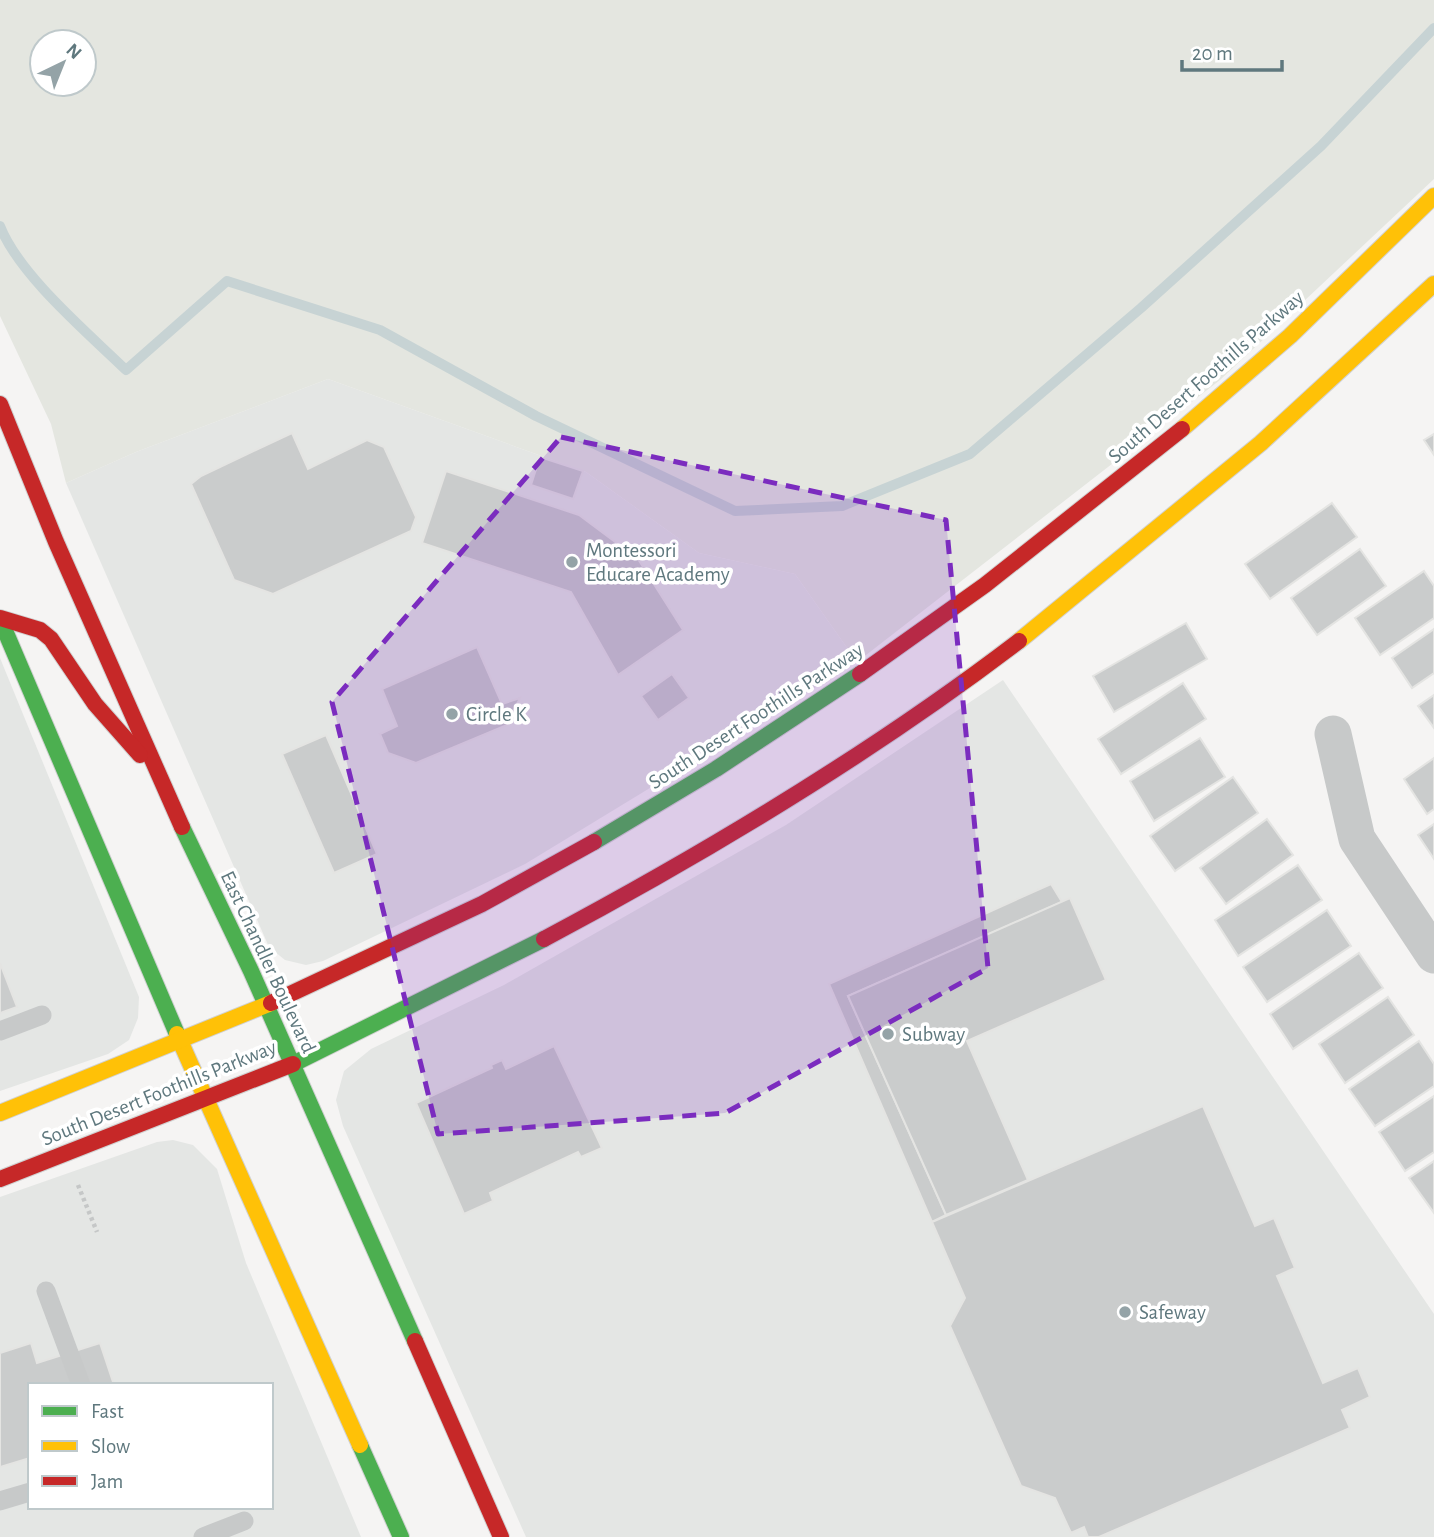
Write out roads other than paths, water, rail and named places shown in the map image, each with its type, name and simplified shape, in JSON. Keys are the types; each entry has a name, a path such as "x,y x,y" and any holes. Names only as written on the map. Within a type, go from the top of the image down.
{"street":[{"name":"South Desert Foothills Parkway","path":"0,1114 181,1044 526,882 673,796 828,698 945,616 1240,380 1434,196"},
{"name":"South Desert Foothills Parkway","path":"0,1179 292,1063 572,925 709,846 838,766 999,656 1197,497 1289,422 1434,284"},
{"name":"East Chandler Boulevard","path":"0,404 56,542 139,724 158,775 292,1063 501,1537"},
{"path":"0,618 40,630 51,639 95,704 158,775"},
{"path":"0,618 181,1044 401,1537"},
{"path":"1333,734 1357,838 1433,950"}],"lane":[{"path":"0,1031 42,1015"},
{"path":"47,1292 80,1383"},
{"path":"0,1501 28,1493"},
{"path":"203,1537 244,1521"}],"waterway":[{"path":"0,226 9,245 38,283 126,370 227,281 380,330 536,416 735,511 842,506 970,454 1141,308 1321,146 1434,28"}],"place":[{"name":"Montessori Educare Academy","path":"572,562"},
{"name":"Circle K","path":"452,714"},
{"name":"Subway","path":"888,1034"},
{"name":"Safeway","path":"1125,1312"}]}
